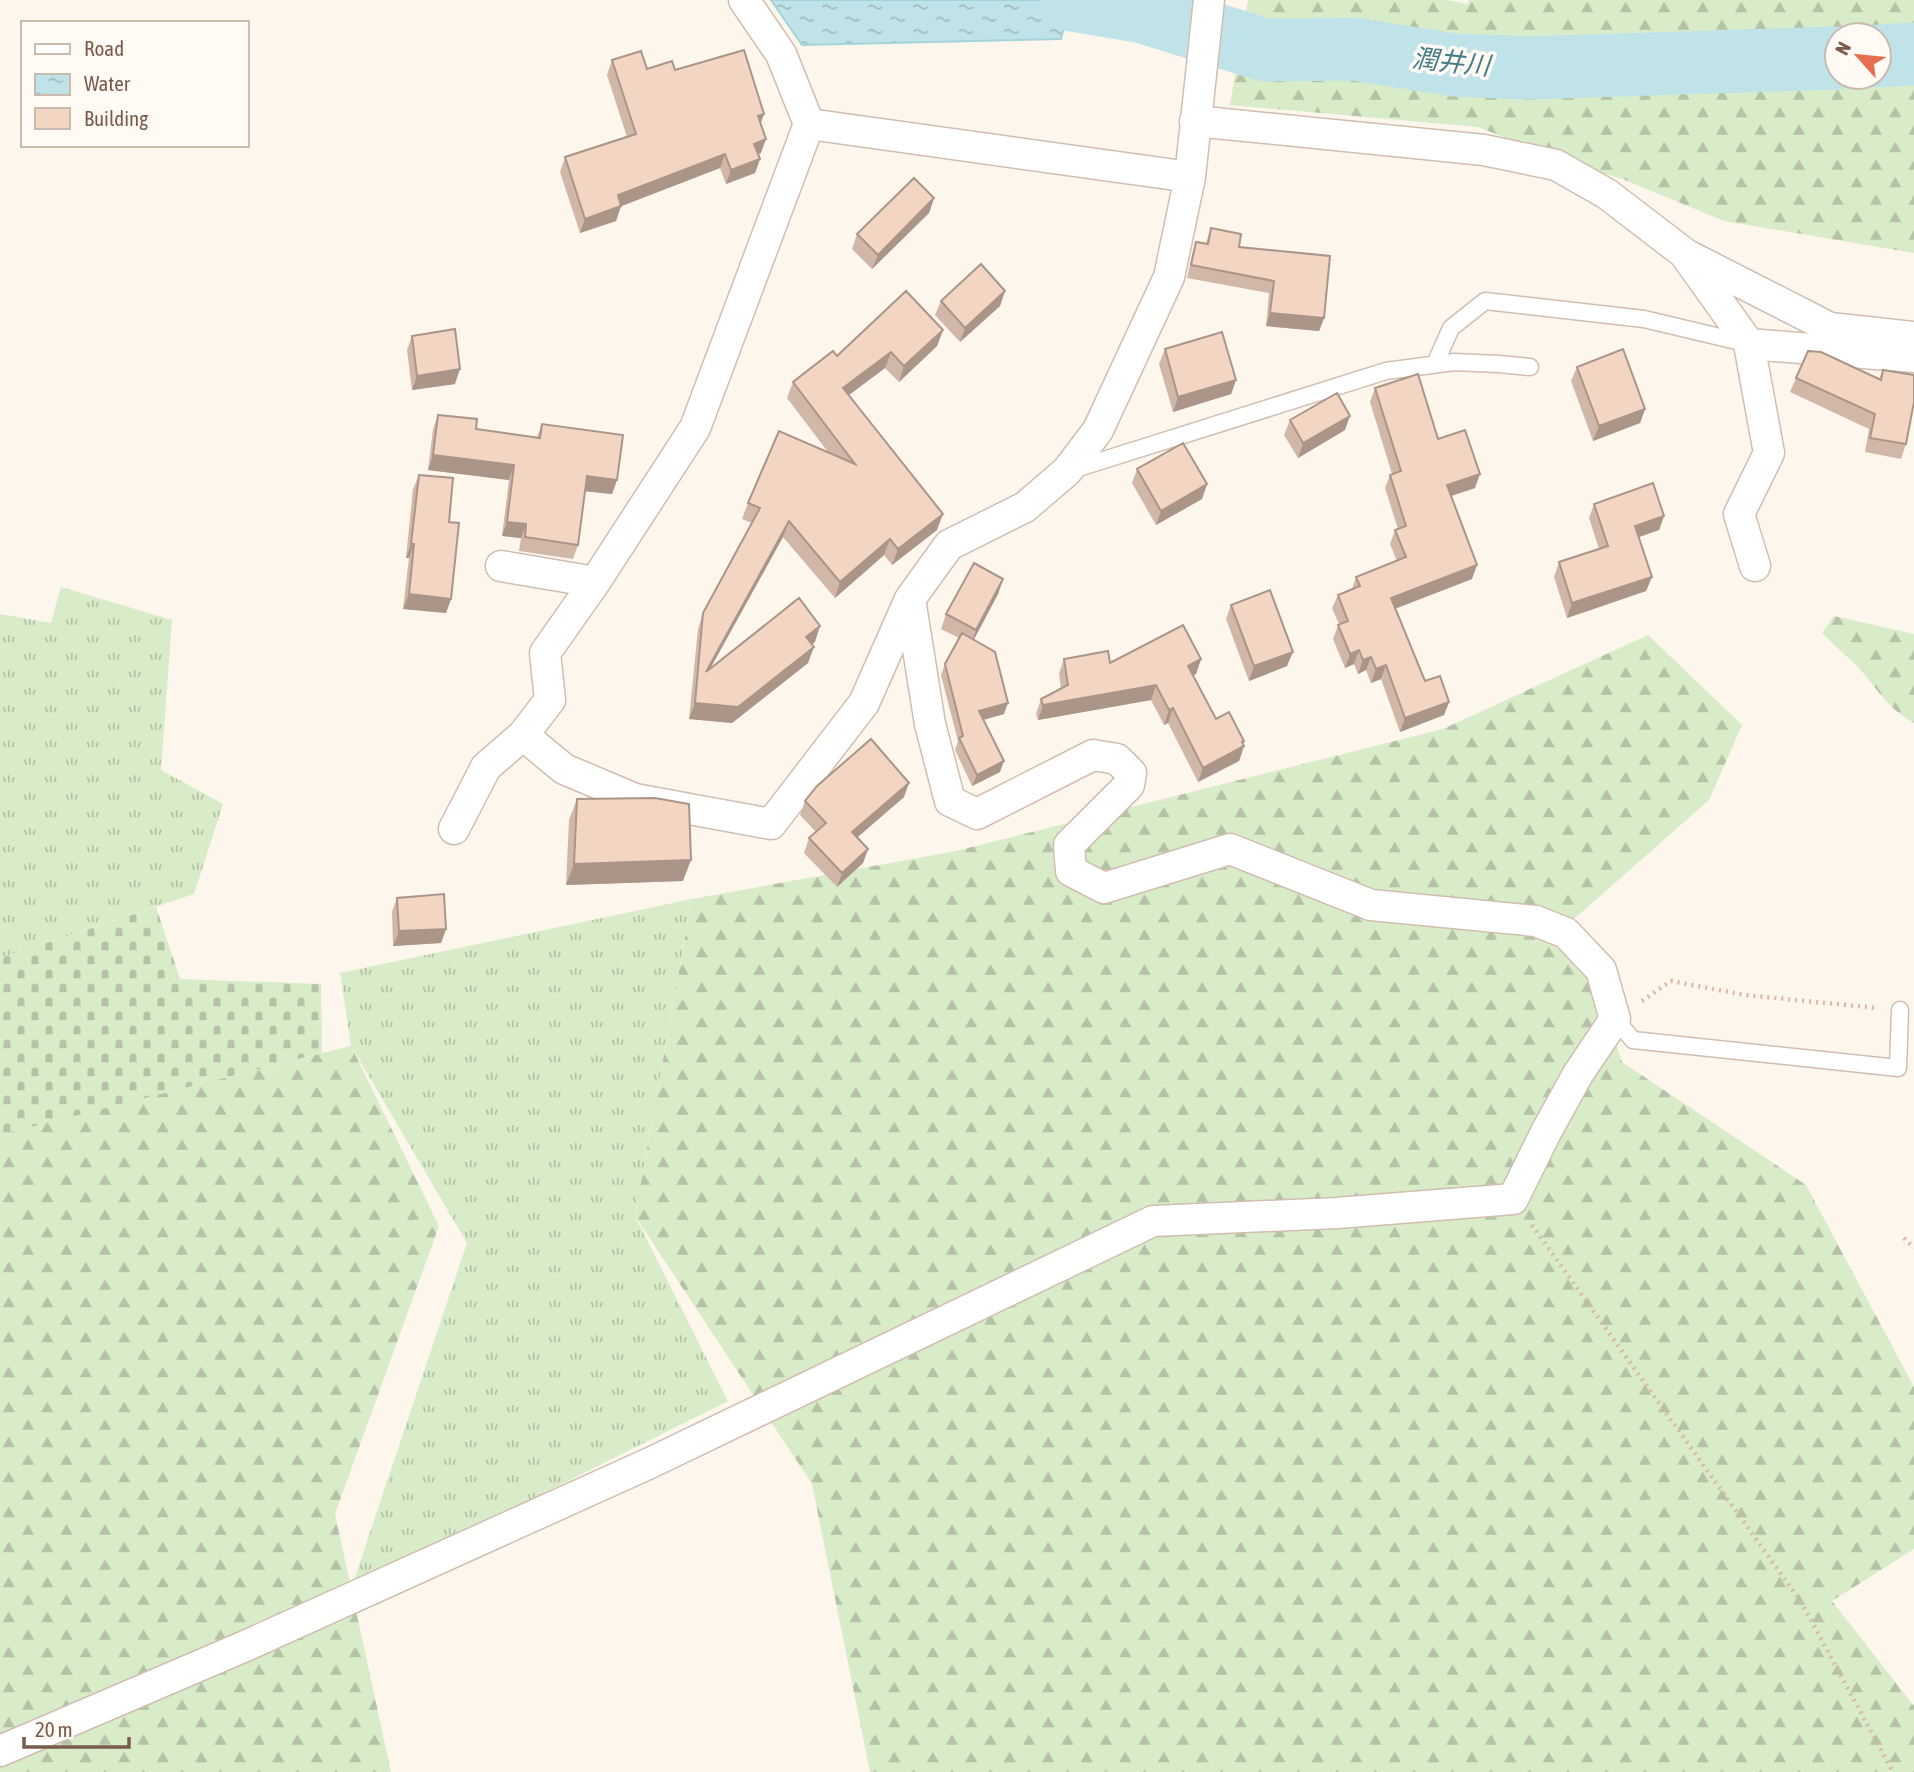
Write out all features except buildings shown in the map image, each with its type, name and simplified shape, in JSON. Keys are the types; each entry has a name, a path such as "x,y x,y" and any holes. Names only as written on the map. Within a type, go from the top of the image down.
{"street":[{"path":"454,829 486,767 523,735 550,700 545,653 695,428 809,124 781,54 744,0"},
{"path":"523,735 564,769 635,799 771,824 864,703 910,599 949,545 1025,508 1066,471 1098,429 1169,277 1190,177 1209,0"},
{"path":"1195,121 1484,150 1556,165 1607,194 1684,253 1830,328 1914,337"},
{"path":"809,124 1190,177"},
{"path":"1684,253 1749,344 1769,453 1739,514 1755,566"},
{"path":"1749,344 1914,357"},
{"path":"501,566 594,582"},
{"path":"0,1751 276,1632 650,1463 1153,1221 1337,1213 1513,1199 1578,1074 1615,1019 1601,971 1566,933 1536,921 1371,905 1230,849 1104,888 1071,871 1069,845 1129,785 1131,773 1117,759 1093,755 977,814 950,801 930,724 910,599"}],"lane":[{"path":"1435,364 1451,328 1485,301 1644,319 1749,344"},
{"path":"1066,471 1386,371 1465,363 1530,367"},
{"path":"1615,1019 1633,1040 1898,1068 1900,1010"}],"path":[{"path":"1615,1019 1671,981 1745,995 1900,1010"},
{"path":"1513,1199 1801,1602 1893,1772"},
{"path":"1904,1238 1914,1248"}],"green space":[{"path":"1248,0 1446,0 1467,4 1469,0 1914,0 1914,253 1724,221 1625,180 1573,164 1478,127 1230,105"},
{"path":"61,587 172,620 161,770 223,804 194,894 0,958 0,614 51,623"},
{"path":"1834,616 1914,634 1914,723 1888,703 1855,664 1822,633"},
{"path":"1648,635 1742,725 1709,800 1574,919 1622,1062 1806,1185 1914,1387 1914,1549 1832,1601 1914,1706 1914,1772 870,1772 812,1484 635,1216 692,899 956,851 1443,729"},
{"path":"692,899 635,1216 728,1401 351,1589 467,1243 351,1046 340,973"},
{"path":"156,907 180,979 321,984 322,1053 7,1133 0,1129 0,958"},
{"path":"351,1046 439,1226 335,1514 391,1772 0,1772 0,1129 7,1132"}],"water":[{"path":"771,0 1071,0 1061,39 802,45"}],"waterway":[{"name":"潤井川","path":"1072,0 1143,12 1265,50 1354,49 1454,65 1529,68 1823,58"},
{"name":"潤井川","path":"1893,55 1914,54"}]}
